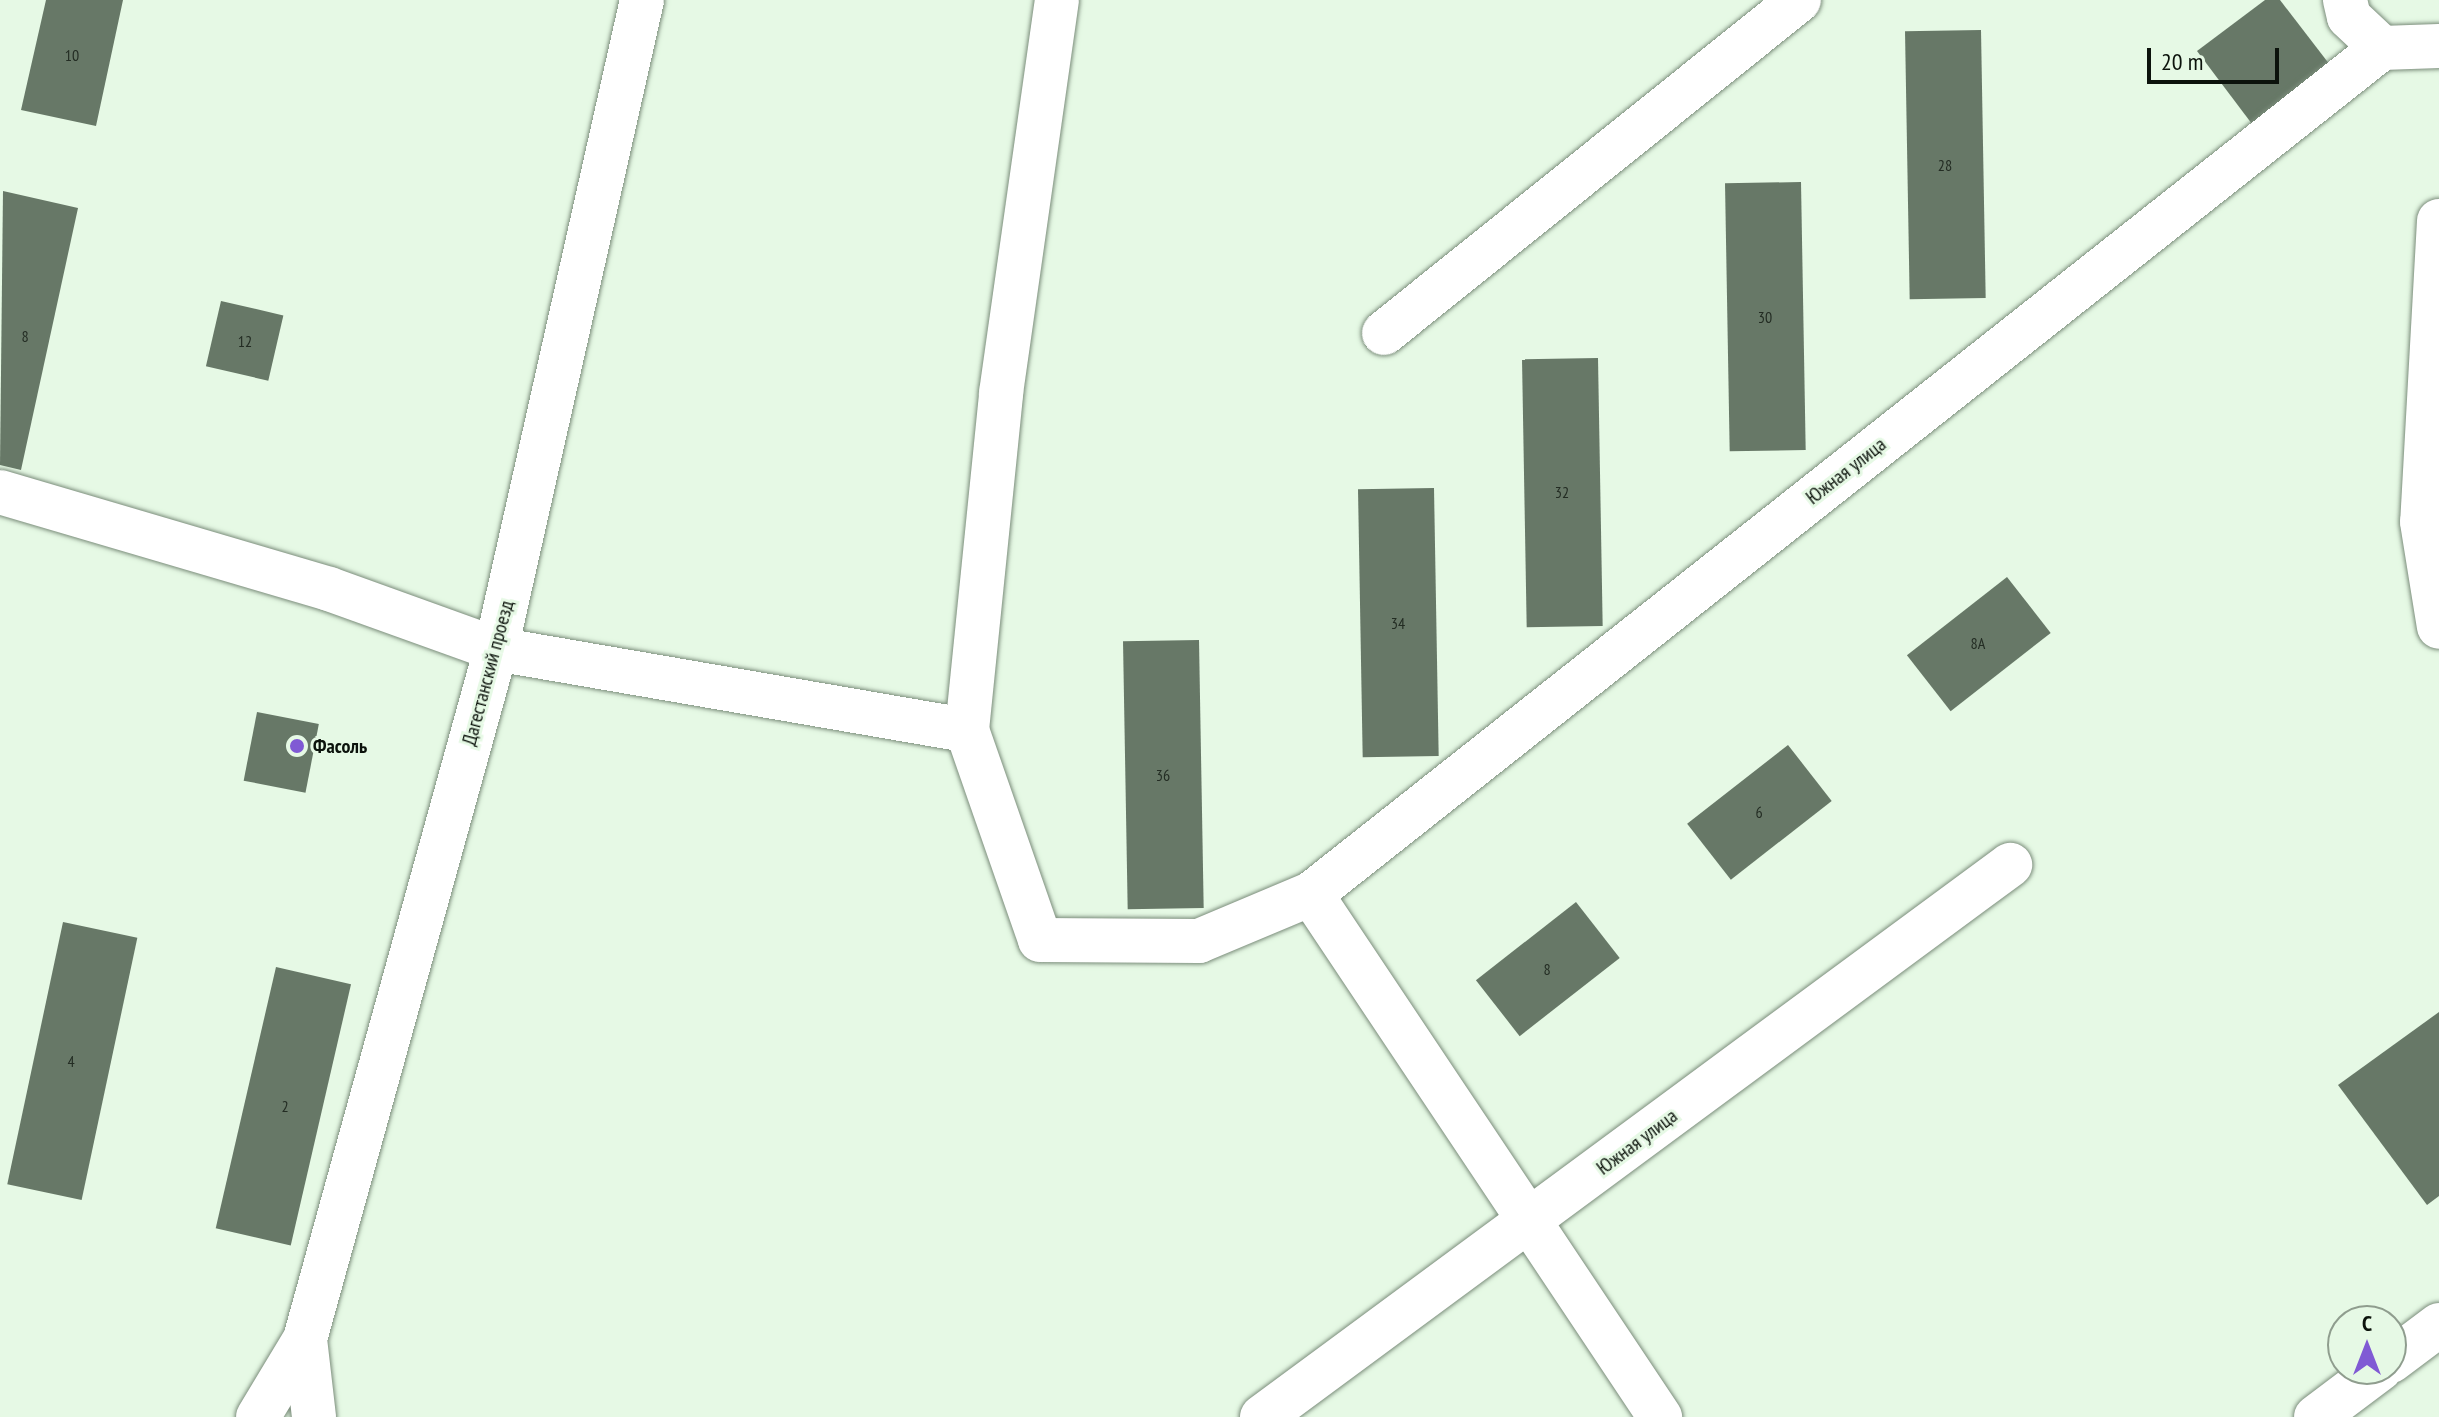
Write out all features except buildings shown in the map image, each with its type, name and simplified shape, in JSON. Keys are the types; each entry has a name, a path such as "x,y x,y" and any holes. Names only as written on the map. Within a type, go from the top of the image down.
{"street":[{"name":"Дагестанский проезд","path":"305,1339 496,649 642,0"},
{"path":"0,492 329,589 496,649 967,730 1001,393 1057,0"},
{"path":"1384,333 1799,0"},
{"path":"2345,0 2349,17 2382,48 2439,46"},
{"name":"Южная улица","path":"967,730 1040,940 1199,941 1311,894 2382,48"},
{"path":"2439,221 2422,522 2439,627"},
{"name":"Южная улица","path":"1262,1417 2010,865"},
{"path":"1311,894 1660,1417"},
{"path":"2407,1349 2439,1325"},
{"path":"258,1417 305,1339"},
{"path":"305,1339 314,1417"},
{"path":"2316,1417 2359,1385"}],"place":[{"name":"Фасоль","path":"297,746"}]}
